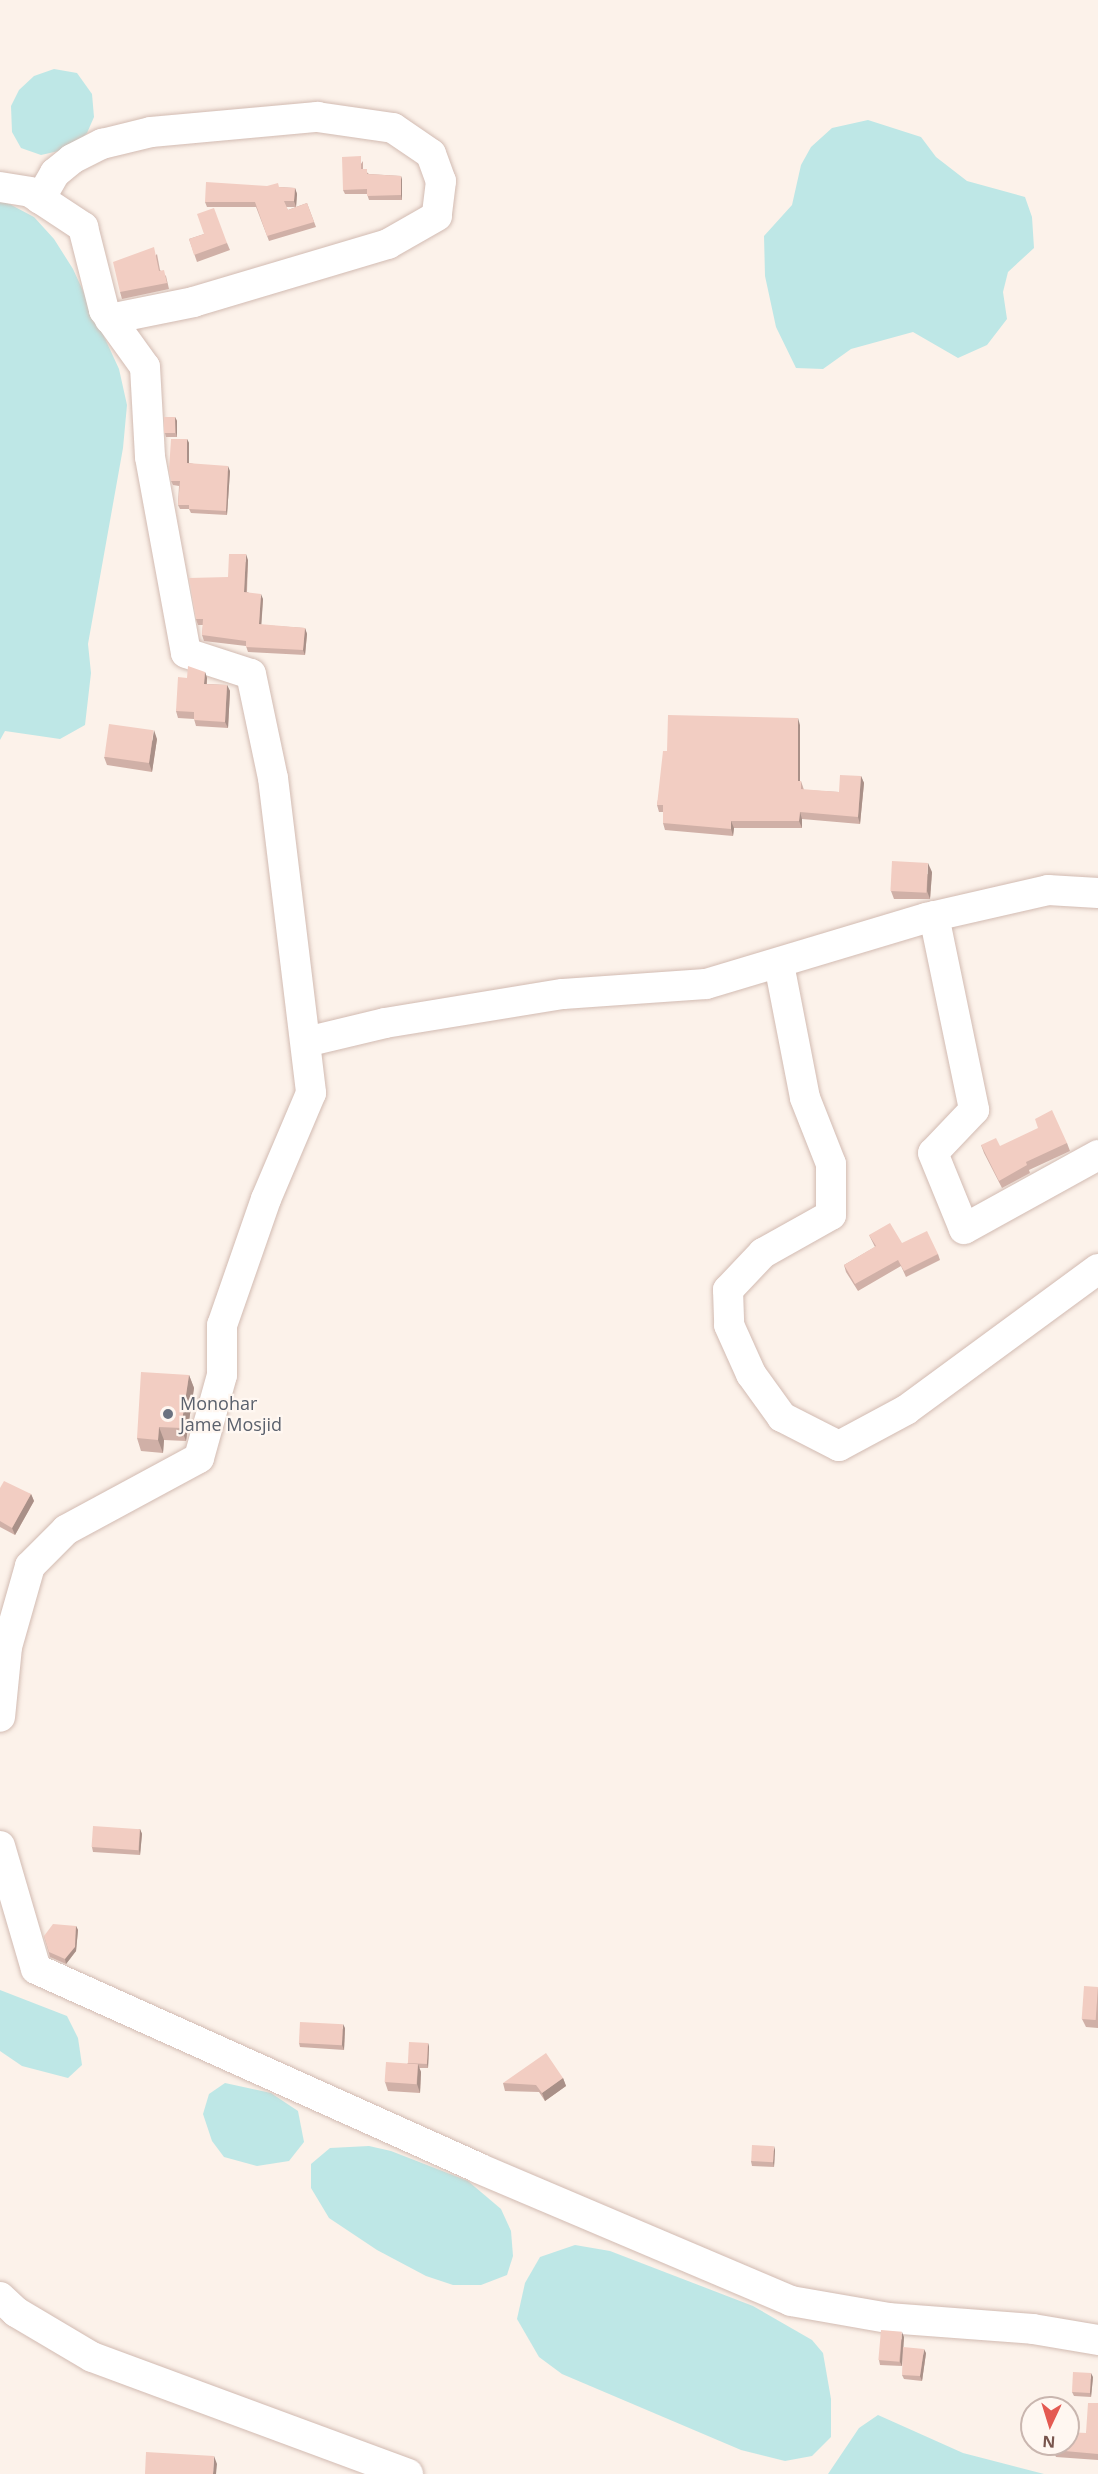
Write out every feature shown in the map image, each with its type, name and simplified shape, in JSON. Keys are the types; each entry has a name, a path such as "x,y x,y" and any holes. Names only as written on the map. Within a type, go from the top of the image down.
{"street":[{"path":"40,199 55,173 72,159 102,144 151,132 317,117 393,128 432,154 441,181 437,216 388,244 194,302 110,319"},
{"path":"0,187 30,192 83,227 104,310 145,367 150,458 186,653 251,674 273,778 311,1093 266,1199 222,1325 222,1375 199,1458 66,1530 30,1566 6,1647 0,1717"},
{"path":"306,1042 385,1023 552,996 706,984 934,916 1048,890 1098,893"},
{"path":"934,916 974,1110 933,1153 964,1229 1098,1155"},
{"path":"778,964 805,1098 831,1164 831,1215 763,1253 728,1290 733,1335 750,1374 782,1417 839,1446 906,1410 1098,1269"},
{"path":"0,1846 36,1969 69,1984 478,2168 791,2301 888,2318 1033,2329 1098,2340"},
{"path":"0,2297 16,2312 92,2358 408,2474"}],"water":[{"path":"54,69 77,73 92,94 94,117 87,133 72,148 41,155 21,148 12,132 11,106 19,90 34,76"},
{"path":"868,120 921,137 936,157 967,181 1025,197 1032,217 1034,248 1008,272 1003,292 1007,319 987,345 958,358 913,332 851,349 823,369 796,368 776,327 765,276 764,236 792,205 801,165 811,147 832,128"},
{"path":"0,199 34,217 54,239 73,269 119,369 127,405 123,448 88,644 91,673 85,725 60,739 5,731 0,740"},
{"path":"0,1990 67,2016 78,2038 82,2065 68,2078 22,2066 0,2051"},
{"path":"225,2083 271,2093 298,2111 304,2142 289,2161 257,2166 224,2157 212,2141 203,2114 209,2094"},
{"path":"369,2146 391,2151 468,2181 501,2209 511,2231 513,2256 507,2275 481,2285 453,2285 426,2276 377,2250 329,2218 311,2188 311,2164 330,2148"},
{"path":"575,2245 610,2251 753,2306 812,2340 823,2353 831,2399 831,2437 812,2456 785,2461 741,2450 562,2374 539,2357 517,2319 525,2283 540,2257"},
{"path":"878,2415 963,2453 1044,2474 828,2474 859,2428"}],"building":[{"path":"361,156 361,169 367,169 367,174 401,176 401,195 367,196 367,189 343,190 342,157"},
{"path":"206,182 267,186 278,183 279,187 295,188 294,201 284,201 288,210 307,203 314,222 267,236 255,202 205,202"},
{"path":"214,208 227,243 194,255 189,239 204,234 197,214"},
{"path":"154,247 159,271 164,270 167,283 120,292 113,262"},
{"path":"164,417 175,417 175,433 164,433"},
{"path":"171,439 187,439 187,463 228,466 226,511 189,509 189,505 178,505 180,481 171,481 169,470"},
{"path":"229,554 246,554 244,592 261,594 259,624 305,628 303,650 246,647 246,641 202,635 203,619 196,619 189,578 228,577"},
{"path":"188,666 205,672 204,684 227,685 225,722 194,720 194,712 176,711 178,677 187,678"},
{"path":"668,715 798,718 798,781 801,781 801,789 839,792 840,775 861,776 858,817 800,812 799,821 731,821 731,829 663,823 663,805 657,805 663,751 667,751"},
{"path":"109,724 154,730 149,763 104,757"},
{"path":"892,861 928,863 926,893 890,891"},
{"path":"1052,1110 1067,1143 1026,1162 1027,1165 999,1181 981,1145 996,1138 1000,1146 1038,1128 1035,1119"},
{"path":"890,1223 902,1243 927,1231 938,1254 904,1271 898,1260 855,1284 844,1265 876,1246 869,1235"},
{"name":"Monohar Jame Mosjid","path":"141,1372 189,1375 181,1428 159,1427 158,1440 137,1438"},
{"path":"4,1481 31,1494 12,1528 0,1521 0,1488"},
{"path":"93,1826 140,1829 138,1850 92,1847"},
{"path":"53,1924 76,1926 75,1947 65,1959 49,1952 44,1936"},
{"path":"1084,1986 1098,1987 1096,2020 1082,2019"},
{"path":"300,2022 343,2024 342,2045 299,2043"},
{"path":"409,2042 428,2043 427,2064 408,2063"},
{"path":"546,2053 563,2078 542,2093 536,2085 503,2083"},
{"path":"386,2062 418,2064 417,2084 385,2082"},
{"path":"752,2145 774,2146 773,2162 751,2161"},
{"path":"881,2330 902,2332 899,2362 878,2360"},
{"path":"903,2347 924,2349 920,2376 902,2375"},
{"path":"1073,2372 1091,2373 1090,2393 1072,2392"},
{"path":"1088,2403 1098,2403 1098,2454 1080,2452 1080,2433 1086,2433"},
{"path":"146,2452 214,2456 213,2474 145,2474"}],"place":[{"name":"Monohar Jame Mosjid","path":"168,1414"}]}
